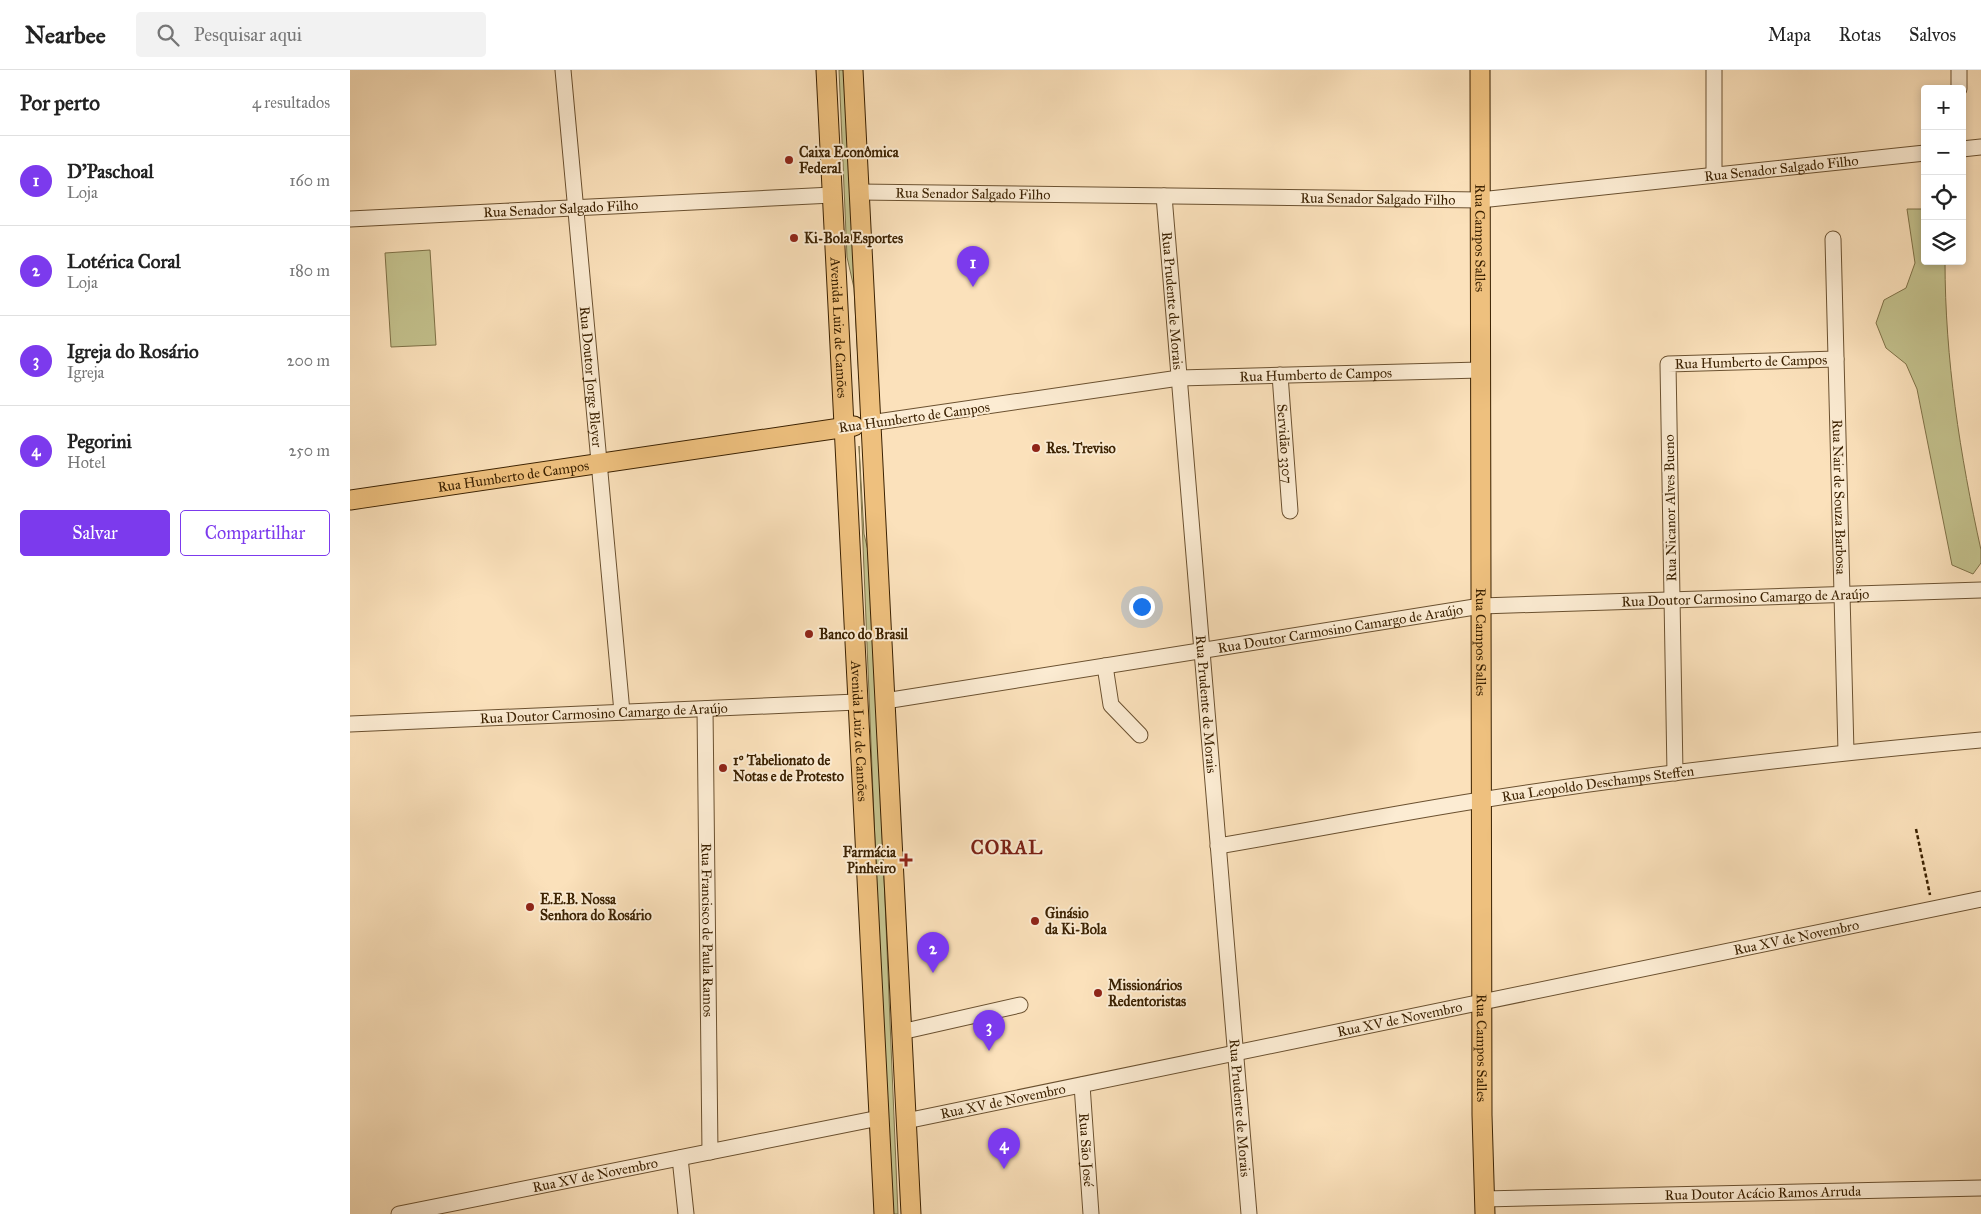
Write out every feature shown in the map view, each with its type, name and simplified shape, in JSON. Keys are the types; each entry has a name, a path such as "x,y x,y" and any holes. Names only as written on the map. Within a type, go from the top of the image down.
{"main road":[{"name":"Avenida Luiz de Camões","path":"826,70 884,1214"},
{"name":"Avenida Luiz de Camões","path":"853,70 910,1214"},
{"name":"Rua Campos Salles","path":"1480,70 1482,1115 1485,1207"},
{"name":"Rua Humberto de Campos","path":"350,500 870,423"}],"street":[{"name":"Rua Doutor Jorge Bleyer","path":"563,70 622,712"},
{"path":"1714,70 1714,175"},
{"path":"1959,70 1959,85"},
{"path":"1966,149 1981,147"},
{"name":"Rua Senador Salgado Filho","path":"859,192 1480,200 1921,153"},
{"name":"Rua Senador Salgado Filho","path":"350,219 832,195"},
{"name":"Rua Prudente de Morais","path":"1164,196 1249,1214"},
{"name":"Rua Nair de Souza Barbosa","path":"1833,239 1846,752"},
{"name":"Rua Humberto de Campos","path":"1668,364 1836,359"},
{"name":"Rua Nicanor Alves Bueno","path":"1668,364 1674,773"},
{"name":"Rua Humberto de Campos","path":"870,423 1179,378 1480,370"},
{"name":"Servidão 3307","path":"1280,375 1290,511"},
{"name":"Rua Doutor Carmosino Camargo de Araújo","path":"885,700 1481,606 1981,590"},
{"path":"1105,666 1111,705 1140,736"},
{"name":"Rua Doutor Carmosino Camargo de Araújo","path":"350,724 858,702"},
{"name":"Rua Francisco de Paula Ramos","path":"705,709 710,1152"},
{"name":"Rua Leopoldo Deschamps Steffen","path":"1218,846 1481,800 1674,773 1846,752 1981,740"},
{"name":"Rua XV de Novembro","path":"906,1122 1981,899"},
{"path":"901,1032 1020,1005"},
{"name":"Rua São José","path":"1082,1085 1091,1214"},
{"name":"Rua XV de Novembro","path":"399,1214 432,1211 879,1118"},
{"path":"680,1158 686,1214"},
{"name":"Rua Doutor Acácio Ramos Arruda","path":"1485,1207 1981,1188"}],"path":[{"path":"1916,829 1933,909"}],"shaded area":[{"path":"839,70 845,70 860,380 854,288 847,257"},
{"path":"1907,209 1921,209 1921,265 1945,265 1948,334 1955,407 1960,443 1981,550 1981,563 1973,574 1952,565 1917,389 1906,364 1886,348 1876,323 1884,300 1906,288 1915,263"},
{"path":"430,250 436,345 391,347 385,253"},
{"path":"859,446 864,534 871,563 898,1214 890,1214"}],"place":[{"name":"Caixa Econômica Federal","path":"789,160"},
{"name":"Ki-Bola Esportes","path":"794,238"},
{"name":"D'Paschoal","path":"973,287"},
{"name":"Res. Treviso","path":"1036,448"},
{"name":"Banco do Brasil","path":"809,634"},
{"name":"1º Tabelionato de Notas e de Protesto","path":"723,768"},
{"name":"Farmácia Pinheiro","path":"906,860"},
{"name":"E.E.B. Nossa Senhora do Rosário","path":"530,907"},
{"name":"Ginásio da Ki-Bola","path":"1035,921"},
{"name":"Lotérica Coral","path":"933,973"},
{"name":"Missionários Redentoristas","path":"1098,993"},
{"name":"Igreja do Rosário","path":"989,1051"},
{"name":"Pegorini","path":"1004,1169"}],"district":[{"name":"CORAL","path":"1007,847"}]}
